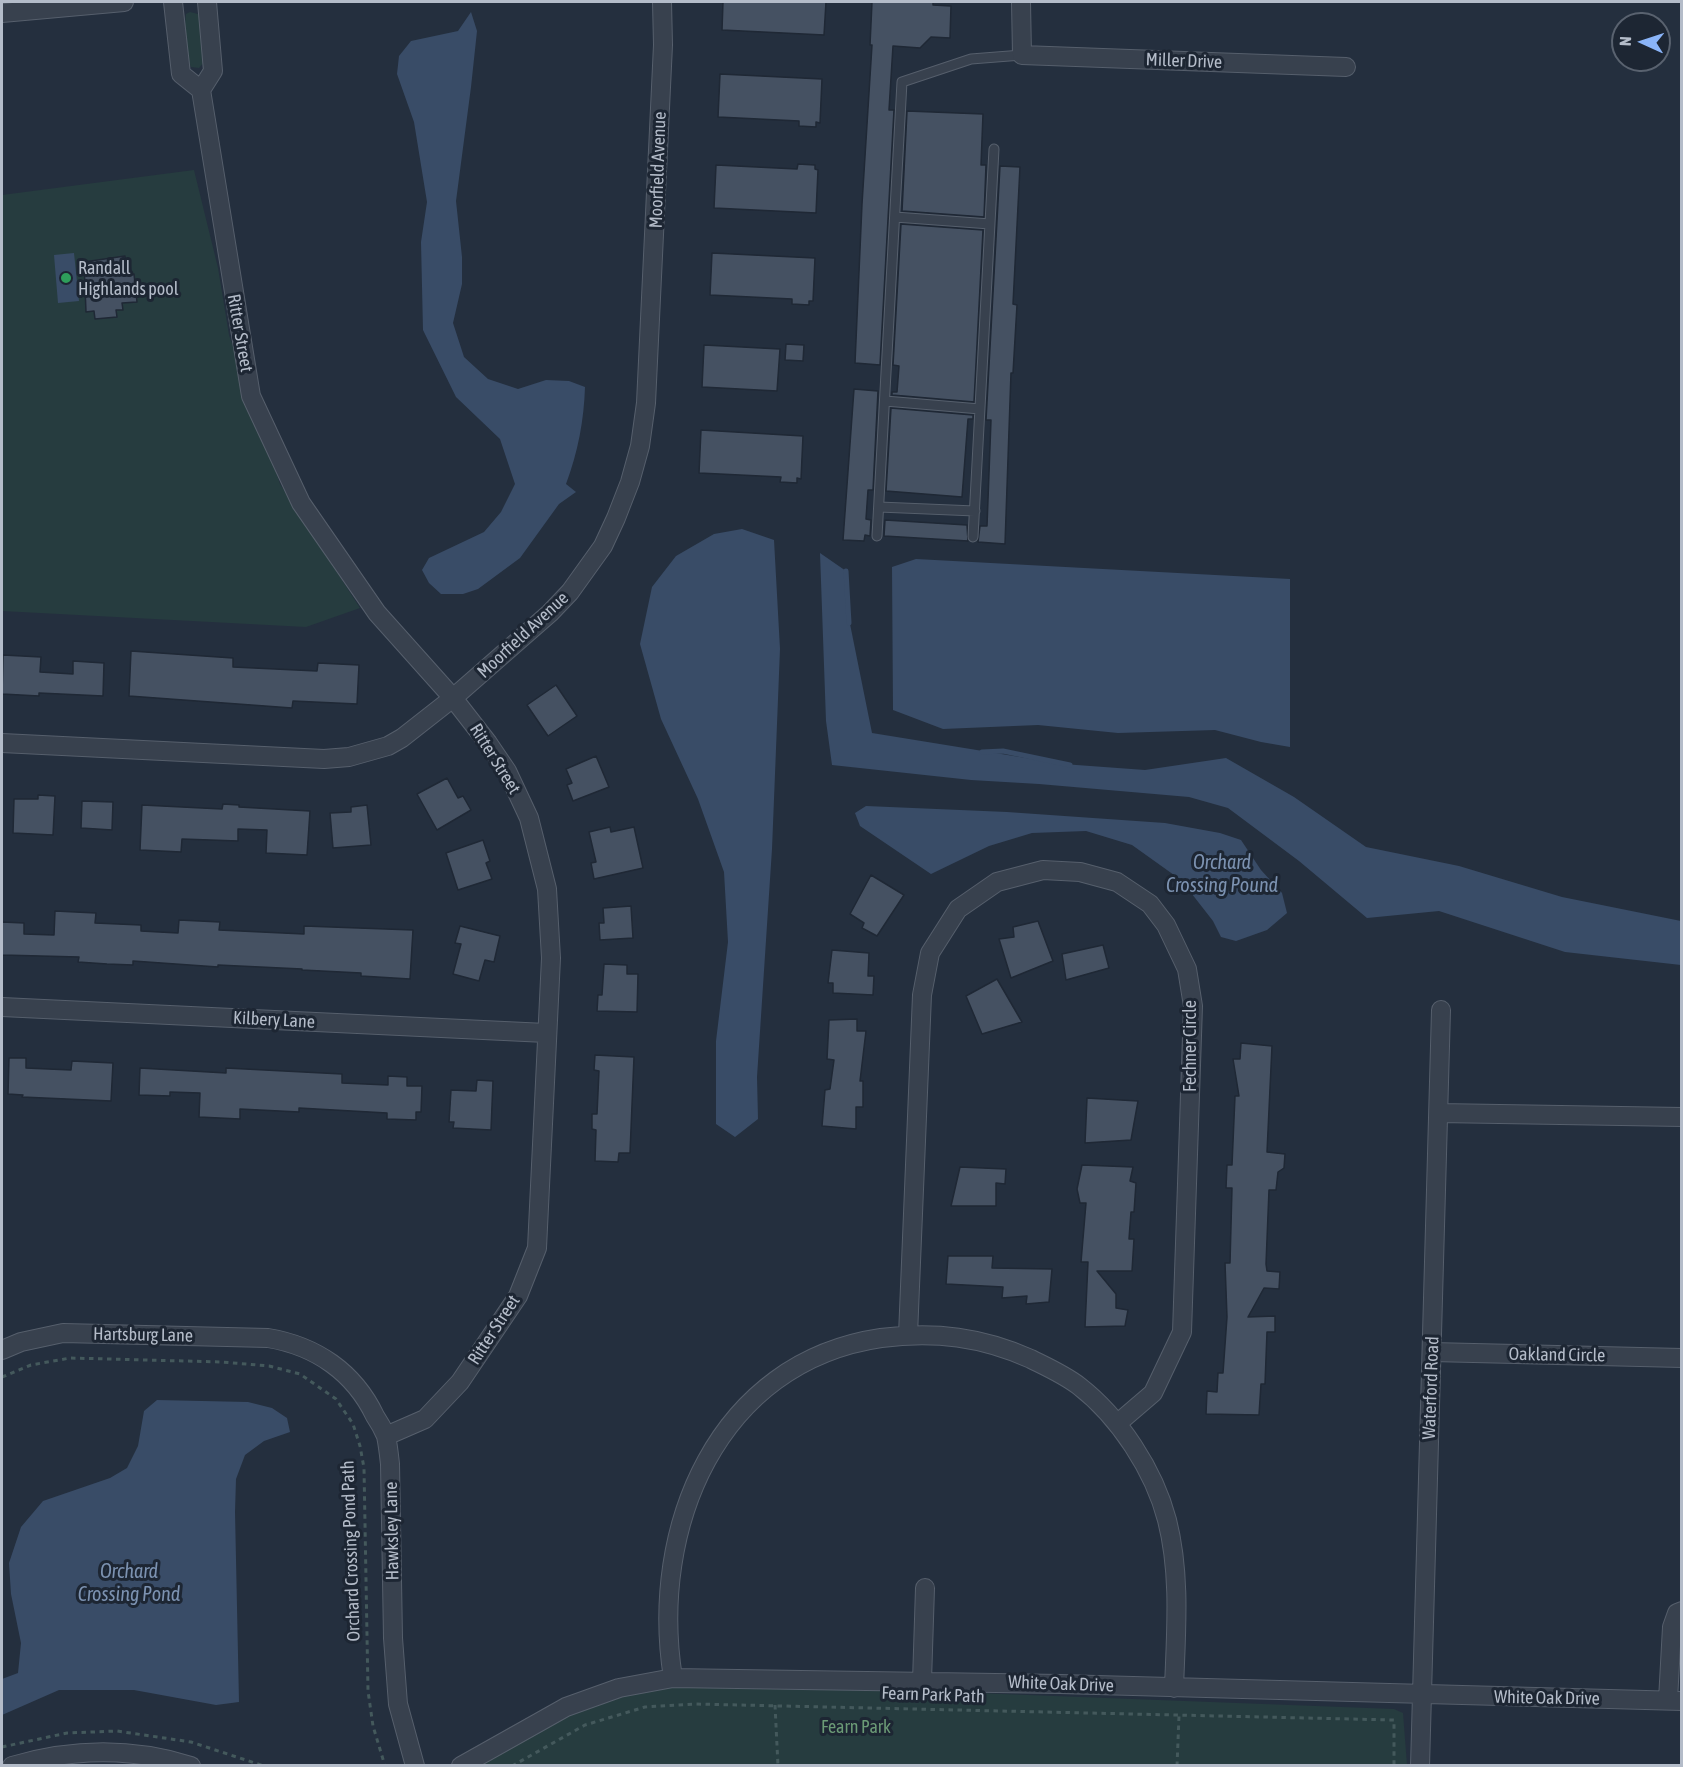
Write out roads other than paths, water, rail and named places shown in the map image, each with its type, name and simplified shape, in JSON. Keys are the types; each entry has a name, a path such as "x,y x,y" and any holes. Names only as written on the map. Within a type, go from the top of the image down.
{"street":[{"path":"2,14 124,2"},
{"path":"173,2 182,74 201,90 213,71 207,2"},
{"name":"Moorfield Avenue","path":"2,743 335,759 363,754 388,746 402,738 453,698 550,613 570,592 603,546 630,482 640,446 646,403 662,63 662,2"},
{"path":"1021,2 1022,55"},
{"name":"Miller Drive","path":"1022,55 1346,67"},
{"name":"Ritter Street","path":"201,90 251,396 301,503 377,613 453,698 507,771 535,837 549,906 550,958 537,1248 518,1296 460,1382 425,1419 386,1436"},
{"name":"Fechner Circle","path":"908,1335 922,995 930,953 958,909 997,882 1043,870 1080,872 1117,882 1150,904 1166,925 1187,969 1193,1006 1182,1332 1153,1393 1118,1423"},
{"name":"Kilbery Lane","path":"2,1007 546,1034"},
{"name":"Waterford Road","path":"1419,1766 1441,1010"},
{"path":"1439,1113 1682,1116"},
{"name":"Hartsburg Lane","path":"2,1350 21,1342 63,1333 268,1338 287,1341"},
{"path":"673,1678 668,1622 670,1574 678,1528 701,1469 726,1428 766,1387 807,1360 858,1342 908,1335 961,1337 1001,1346 1043,1365 1078,1385 1118,1423 1148,1472 1167,1519 1177,1578 1174,1688"},
{"name":"Hawksley Lane","path":"287,1341 316,1353 343,1371 366,1397 386,1436 391,1470 393,1638 398,1704 415,1766"},
{"name":"Oakland Circle","path":"1432,1352 1682,1358"},
{"path":"922,1682 925,1588"},
{"path":"1675,1701 1671,1627 1677,1613 1682,1611"},
{"name":"White Oak Drive","path":"460,1766 566,1707 619,1688 673,1678 1675,1701"},
{"path":"12,1766 71,1752 124,1752 169,1759 191,1766"}],"lane":[{"path":"877,536 902,82 970,59 1022,55"},
{"path":"973,537 994,149"},
{"path":"895,217 990,224"},
{"path":"885,401 980,409"},
{"path":"879,507 975,511"}],"water":[{"path":"471,12 477,31 456,201 462,257 462,284 453,323 464,357 488,379 518,389 546,380 569,381 585,387 582,424 566,484 576,492 559,504 520,558 478,589 463,594 441,594 429,583 422,570 429,558 484,532 501,512 515,484 500,439 456,397 423,330 421,242 427,202 414,122 397,74 399,56 411,41 458,31"},
{"name":"Randall Highlands pool","path":"74,253 79,301 58,303 54,255"},
{"path":"742,529 774,540 780,649 772,849 757,1077 758,1119 735,1137 716,1124 716,1041 728,942 724,872 698,799 661,719 640,644 652,587 676,556 714,534"},
{"path":"820,553 846,571 849,619 872,733 1063,764 1145,770 1226,758 1294,797 1366,847 1459,866 1562,897 1681,921 1681,965 1565,952 1439,911 1367,918 1299,861 1228,808 1189,797 971,780 832,765 826,721"},
{"path":"916,559 1290,579 1290,747 1215,730 1118,733 1038,725 943,729 893,710 892,567"},
{"name":"Orchard Crossing Pound","path":"866,806 1007,812 1165,823 1220,833 1241,840 1261,870 1282,893 1287,913 1267,930 1236,941 1221,937 1213,921 1181,880 1132,845 1086,831 1032,833 989,846 931,874 860,826 855,813"},
{"name":"Orchard Crossing Pond","path":"157,1400 248,1402 272,1408 287,1418 290,1432 264,1441 245,1455 236,1479 239,1702 216,1705 134,1690 59,1690 2,1715 2,1679 18,1673 21,1643 11,1594 9,1563 21,1527 43,1501 110,1478 127,1468 138,1446 144,1411"}],"waterway":[{"path":"846,571 849,623"},
{"path":"982,752 1003,751 1070,765"}],"place":[{"name":"Randall Highlands pool","path":"66,278"}],"park label":[{"name":"Fearn Park","path":"856,1727"}]}
